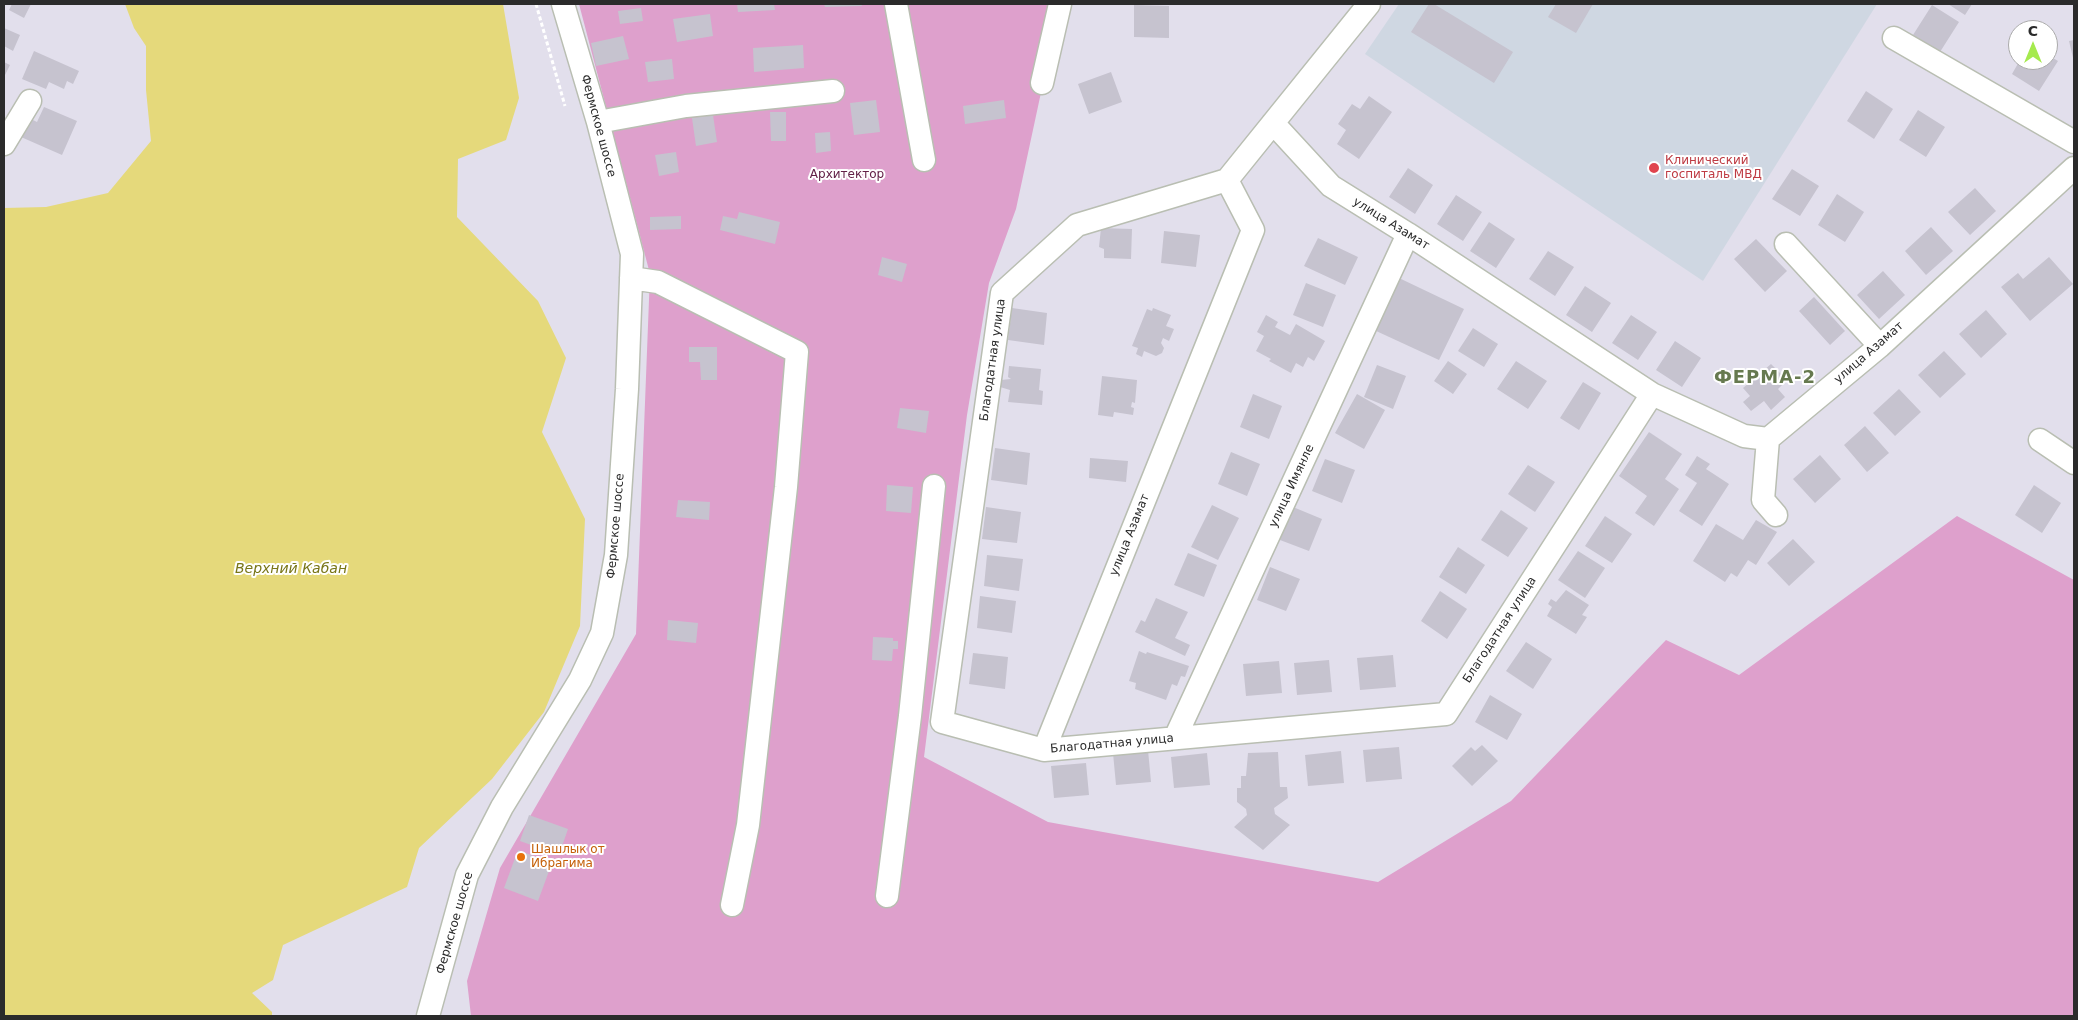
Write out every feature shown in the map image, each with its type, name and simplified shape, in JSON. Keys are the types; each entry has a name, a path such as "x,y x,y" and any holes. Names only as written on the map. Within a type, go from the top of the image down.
{"street":[{"name":"Фермское шоссе","path":"428,1016 467,875 502,807 580,680 602,633 616,555 627,389 632,254 598,122 563,4"},
{"path":"896,4 924,160"},
{"path":"1042,83 1060,4"},
{"path":"1227,180 1369,4"},
{"path":"1894,38 2074,142"},
{"path":"598,122 686,106 833,91"},
{"path":"4,144 30,101"},
{"name":"улица Азамат","path":"1273,123 1330,186 1408,234 1652,394 1744,436 1768,439 1880,346 2074,168"},
{"name":"улица Азамат","path":"1044,750 1253,230 1227,180"},
{"name":"Благодатная улица","path":"1227,180 1077,225 1002,293 942,722 1044,750 1446,714 1652,394"},
{"name":"улица Имянле","path":"1175,738 1408,234"},
{"path":"1786,244 1880,346"},
{"path":"631,278 658,282 796,352 786,487 748,826 732,905"},
{"path":"1768,439 1763,500 1776,515"},
{"path":"2040,440 2074,463"},
{"path":"887,896 910,716 934,486"},
{"path":"910,716 942,722"}],"path":[{"path":"536,4 565,106"}],"shaded area":[{"name":"Клинический госпиталь МВД","path":"1399,4 1877,4 1703,281 1365,54"}],"green space":[{"name":"Архитектор","path":"579,4 1060,4 1016,209 989,283 967,415 924,757 1048,822 1378,882 1511,801 1666,640 1739,675 1957,516 2074,580 2074,1016 471,1016 467,981 500,868 636,634 650,274"}],"water":[{"name":"Верхний Кабан","path":"125,4 503,4 519,98 506,140 458,159 457,217 538,301 566,358 542,432 585,519 580,626 544,712 492,779 419,848 407,887 283,945 273,980 252,993 272,1012 272,1016 4,1016 4,208 46,207 108,193 151,141 146,90 146,46 134,28"}],"building":[{"path":"12,4 31,4 24,18 9,10"},
{"path":"737,4 774,4 775,10 738,12"},
{"path":"824,4 861,4 862,6 825,7"},
{"path":"1429,4 1434,4 1513,52 1494,83 1411,32"},
{"path":"1556,4 1593,4 1576,33 1548,17"},
{"path":"1948,4 1972,4 1965,15"},
{"path":"1134,5 1169,6 1169,38 1134,37"},
{"path":"1932,5 1959,22 1940,52 1913,35"},
{"path":"641,8 643,21 620,24 618,11"},
{"path":"710,14 713,36 677,42 673,19"},
{"path":"4,28 20,35 13,51 4,46"},
{"path":"623,36 629,59 596,66 591,43"},
{"path":"2074,40 2074,62 2069,41"},
{"path":"803,45 804,68 754,72 753,48"},
{"path":"34,51 79,71 73,84 67,81 64,89 49,82 46,89 22,79"},
{"path":"672,59 674,79 648,82 645,62"},
{"path":"4,62 10,65 4,77"},
{"path":"2014,70 2052,70 2039,91 2012,74"},
{"path":"1111,72 1122,102 1089,114 1078,84"},
{"path":"1866,91 1893,109 1874,139 1847,121"},
{"path":"1369,96 1392,112 1359,159 1337,144 1346,130 1338,124 1352,104 1360,109"},
{"path":"876,100 880,132 854,135 850,103"},
{"path":"1004,100 1006,118 965,124 963,106"},
{"path":"44,107 77,121 62,155 21,137 29,118 37,122"},
{"path":"1918,110 1945,127 1926,157 1899,140"},
{"path":"770,112 786,112 786,141 771,141"},
{"path":"713,115 717,142 696,146 692,118"},
{"path":"830,132 831,151 816,153 815,133"},
{"path":"676,152 679,172 659,176 655,155"},
{"path":"1408,168 1433,185 1415,214 1389,197"},
{"path":"1792,169 1819,186 1800,216 1772,199"},
{"path":"1975,188 1996,211 1970,235 1948,212"},
{"path":"1837,194 1864,212 1845,242 1818,225"},
{"path":"1456,195 1482,212 1463,241 1437,224"},
{"path":"739,212 780,222 775,244 720,230 723,216 737,219"},
{"path":"681,216 681,229 650,230 650,217"},
{"path":"1489,222 1515,239 1496,268 1470,251"},
{"path":"1931,227 1953,251 1926,275 1905,251"},
{"path":"1101,228 1132,229 1131,259 1104,258 1104,249 1099,247"},
{"path":"1164,231 1200,235 1196,267 1161,263"},
{"path":"1318,238 1358,257 1345,285 1304,266"},
{"path":"1756,239 1787,271 1765,292 1734,259"},
{"path":"1548,251 1574,267 1555,296 1529,279"},
{"path":"882,257 907,264 902,282 878,275"},
{"path":"2049,257 2073,284 2030,321 2001,287 2018,273 2023,279"},
{"path":"1883,271 1905,295 1879,319 1857,295"},
{"path":"1399,278 1464,309 1439,360 1374,330"},
{"path":"1306,283 1336,295 1323,327 1293,315"},
{"path":"1585,286 1611,303 1592,332 1566,315"},
{"path":"1814,297 1845,331 1830,345 1799,311"},
{"path":"1012,308 1047,313 1044,345 1008,340"},
{"path":"1153,308 1171,315 1166,326 1174,329 1169,341 1163,338 1161,343 1164,348 1162,353 1156,356 1144,351 1142,357 1136,354 1138,348 1132,346 1147,309 1152,311"},
{"path":"1986,310 2007,334 1981,358 1959,334"},
{"path":"1266,315 1278,322 1275,327 1290,335 1296,324 1325,341 1314,361 1308,357 1303,367 1296,363 1291,373 1269,361 1271,359 1256,351 1264,336 1257,332"},
{"path":"1631,315 1657,332 1638,360 1612,343"},
{"path":"1473,328 1498,344 1484,367 1458,351"},
{"path":"1675,341 1701,358 1682,387 1656,370"},
{"path":"689,347 717,347 717,380 701,380 700,362 689,362"},
{"path":"1944,351 1966,374 1940,398 1918,375"},
{"path":"1448,361 1467,374 1453,394 1434,381"},
{"path":"1516,361 1547,381 1528,409 1497,389"},
{"path":"1771,364 1787,380 1778,389 1785,397 1771,410 1764,401 1751,411 1743,402 1750,396 1743,388"},
{"path":"1377,365 1406,376 1393,409 1364,397"},
{"path":"1009,366 1041,369 1039,390 1043,391 1042,405 1008,402 1010,390 1000,387 1001,380 1011,379 1008,377"},
{"path":"1102,376 1137,380 1135,403 1132,402 1131,407 1134,408 1133,415 1114,412 1113,417 1098,415"},
{"path":"1583,382 1601,393 1579,430 1560,418"},
{"path":"1899,389 1921,412 1895,436 1873,413"},
{"path":"1253,394 1282,406 1269,439 1240,427"},
{"path":"1357,394 1385,410 1364,449 1335,433"},
{"path":"900,408 929,411 926,433 897,428"},
{"path":"1865,426 1889,453 1867,472 1844,445"},
{"path":"1649,432 1682,454 1665,479 1679,489 1654,526 1635,513 1647,496 1619,476"},
{"path":"995,448 1030,453 1027,485 991,480"},
{"path":"1231,452 1260,464 1247,496 1218,484"},
{"path":"1820,455 1841,479 1815,503 1793,479"},
{"path":"1697,456 1710,464 1706,469 1729,484 1702,526 1679,511 1697,483 1685,475"},
{"path":"1090,458 1128,461 1126,482 1089,478"},
{"path":"1325,459 1355,470 1342,503 1312,491"},
{"path":"1528,465 1555,482 1535,512 1508,494"},
{"path":"887,485 913,487 911,513 886,511"},
{"path":"2034,485 2061,503 2042,533 2015,515"},
{"path":"678,500 710,502 709,520 676,517"},
{"path":"1212,505 1239,518 1218,560 1191,547"},
{"path":"986,507 1021,512 1017,543 982,539"},
{"path":"1293,507 1322,519 1309,551 1280,540"},
{"path":"1501,510 1528,528 1508,557 1481,540"},
{"path":"1605,516 1632,534 1612,563 1585,546"},
{"path":"1756,520 1777,532 1756,565 1748,560 1737,577 1731,573 1725,582 1693,561 1716,524 1743,540"},
{"path":"1793,539 1815,562 1789,586 1767,563"},
{"path":"1458,547 1485,565 1466,594 1439,577"},
{"path":"1578,551 1605,568 1585,598 1558,580"},
{"path":"1188,553 1217,565 1204,597 1174,585"},
{"path":"987,555 1023,559 1019,591 984,586"},
{"path":"1270,567 1300,579 1286,611 1257,600"},
{"path":"1566,590 1589,605 1582,615 1587,617 1576,634 1547,616 1552,607 1548,604 1551,599 1556,602"},
{"path":"1440,591 1467,609 1447,639 1421,621"},
{"path":"980,596 1016,601 1012,633 977,628"},
{"path":"1156,598 1188,612 1175,638 1190,645 1185,656 1135,632 1141,620 1145,622"},
{"path":"668,620 698,623 696,643 667,640"},
{"path":"873,637 893,638 893,641 898,641 898,649 893,649 892,661 872,660"},
{"path":"1526,642 1552,659 1533,689 1506,671"},
{"path":"1139,651 1189,666 1185,677 1181,676 1177,686 1172,684 1166,700 1135,689 1136,683 1129,681"},
{"path":"973,653 1008,657 1005,689 969,684"},
{"path":"1393,655 1396,687 1360,690 1357,658"},
{"path":"1329,660 1332,692 1297,695 1294,663"},
{"path":"1279,661 1282,693 1246,696 1243,664"},
{"path":"1490,695 1522,714 1507,740 1475,722"},
{"path":"1482,745 1498,761 1472,786 1452,766 1471,747 1475,751"},
{"path":"1399,747 1402,779 1366,782 1363,750"},
{"path":"1148,750 1151,782 1116,785 1113,753"},
{"path":"1341,751 1344,783 1308,786 1305,755"},
{"path":"1278,752 1280,787 1287,787 1288,798 1274,808 1275,814 1290,825 1263,850 1234,827 1247,815 1246,809 1237,802 1237,788 1241,788 1241,776 1246,776 1248,753"},
{"path":"1207,753 1210,785 1174,788 1171,757"},
{"path":"1086,763 1089,795 1054,798 1051,766"},
{"path":"529,815 568,829 559,855 520,841"},
{"path":"518,850 552,863 538,901 504,888"}],"place":[{"name":"Клинический госпиталь МВД","path":"1654,168"},
{"name":"Шашлык от Ибрагима","path":"521,857"}],"district":[{"name":"ФЕРМА-2","path":"1765,378"}]}
